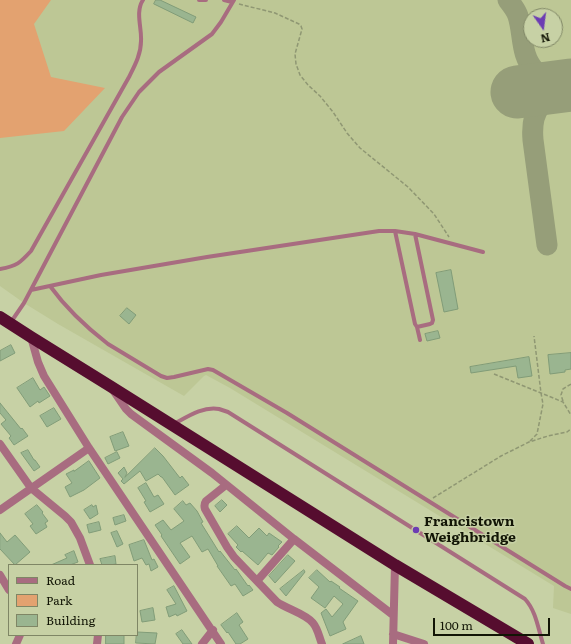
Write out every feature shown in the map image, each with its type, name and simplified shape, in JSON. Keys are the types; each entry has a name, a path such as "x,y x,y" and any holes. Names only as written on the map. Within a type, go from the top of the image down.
{"highway":[{"path":"5,320 395,565 528,644"}],"street":[{"path":"31,337 38,362 44,376 89,448 221,644"},
{"path":"110,386 122,404 132,414 194,460 393,615"},
{"path":"0,444 31,488 72,522 90,564"},
{"path":"0,510 89,448"},
{"path":"226,485 206,501 205,509 230,552 277,602 312,622 322,644"},
{"path":"257,581 294,539"},
{"path":"392,644 395,565"},
{"path":"0,575 8,588"},
{"path":"202,644 213,630"},
{"path":"393,634 424,644"}],"lane":[{"path":"0,269 8,268 20,263 31,251 129,77 139,56 141,29 139,14 142,0"},
{"path":"199,0 206,0"},
{"path":"5,320 24,303 122,117 139,92 159,72 212,34 233,1 224,0"},
{"path":"30,290 101,275 207,257 372,232 395,231 415,234 483,252"},
{"path":"395,231 415,324 420,340"},
{"path":"415,234 433,320 430,324 417,327"},
{"path":"50,286 67,307 100,338 161,376 168,378 208,369 213,370 287,413 571,589"},
{"path":"172,425 201,411 219,409 228,412 525,599 535,614 543,644"}],"path":[{"path":"233,1 275,12 301,26 302,29 295,54 296,64 300,75 320,96 360,148 408,187 434,214 454,245"},
{"path":"528,442 537,434 543,404 534,336"},
{"path":"494,374 563,402"},
{"path":"571,384 563,389 561,395 563,402 571,415"},
{"path":"428,501 501,456 528,442 567,432 571,429"}],"shaded area":[{"path":"0,0 571,0 571,614 553,608 554,586 230,388 206,375 184,396 24,303 0,286"}],"green space":[{"path":"0,0 51,0 34,24 51,77 105,88 64,131 0,138"}],"building":[{"path":"156,0 160,0 196,17 193,23 154,4"},
{"path":"451,270 458,309 444,312 436,273"},
{"path":"127,308 136,315 129,324 120,316"},
{"path":"438,331 440,338 427,341 425,334"},
{"path":"11,345 15,353 0,361 0,351"},
{"path":"571,353 571,369 565,370 565,372 550,374 548,355"},
{"path":"529,357 532,376 518,378 516,366 471,373 470,367"},
{"path":"33,378 40,390 44,387 50,396 39,403 38,401 30,407 17,388"},
{"path":"0,403 28,436 14,445 9,438 11,436 1,424 6,420 0,413"},
{"path":"54,408 61,419 47,427 40,416"},
{"path":"123,432 129,446 115,451 110,437"},
{"path":"155,448 180,478 182,476 189,485 175,495 162,477 158,474 146,481 140,471 124,484 121,481 123,479 118,473 124,467 127,473 125,477"},
{"path":"28,450 40,467 34,471 21,453"},
{"path":"117,452 120,458 108,464 105,458"},
{"path":"89,461 100,478 84,490 70,497 65,487 72,483 66,474 74,471"},
{"path":"146,483 154,497 158,495 164,504 150,512 144,502 146,501 138,488"},
{"path":"222,500 227,505 220,512 215,506"},
{"path":"183,501 186,505 190,503 197,511 203,522 201,523 219,552 220,551 235,570 236,569 248,586 249,585 253,590 243,596 235,584 231,586 217,566 208,549 202,552 192,536 180,543 190,557 180,564 155,525 163,520 171,530 184,521 174,509"},
{"path":"37,505 48,521 45,523 47,527 36,534 30,526 33,524 25,514"},
{"path":"92,505 93,507 96,505 98,514 90,519 84,510"},
{"path":"124,515 126,521 115,525 113,518"},
{"path":"99,522 101,530 89,533 87,525"},
{"path":"237,526 249,538 259,528 267,536 269,533 282,542 272,555 268,553 258,565 236,547 238,545 228,534"},
{"path":"117,531 123,544 117,547 111,533"},
{"path":"0,533 7,542 15,535 30,552 16,564 14,564 0,549"},
{"path":"144,540 152,560 154,559 158,567 151,571 149,564 146,565 142,558 134,561 129,545"},
{"path":"74,551 78,562 73,564 53,564 67,558 65,555"},
{"path":"288,555 295,561 275,583 269,576"},
{"path":"115,556 116,564 102,564 100,559"},
{"path":"304,570 305,572 286,596 280,589"},
{"path":"317,570 330,582 331,581 340,587 339,588 358,601 343,622 346,629 330,636 321,613 326,609 332,617 343,604 334,596 325,608 311,598 319,587 309,578"},
{"path":"174,586 187,611 177,616 176,614 169,617 166,607 176,604 167,590"},
{"path":"153,608 155,620 142,622 140,611"},
{"path":"237,613 243,622 239,625 248,639 240,644 236,644 221,625"},
{"path":"182,630 192,644 183,644 176,634"},
{"path":"138,632 157,633 155,644 136,643"},
{"path":"106,636 124,636 124,644 106,644"},
{"path":"361,636 364,644 343,644"}],"taxiway":[{"path":"508,0 518,16 523,45 530,65 537,74 545,79 571,84"},
{"path":"547,245 533,140 534,119 537,112 546,101 571,87"}],"runway":[{"path":"517,92 571,85"}],"place":[{"name":"Francistown Weighbridge","path":"416,530"}]}
